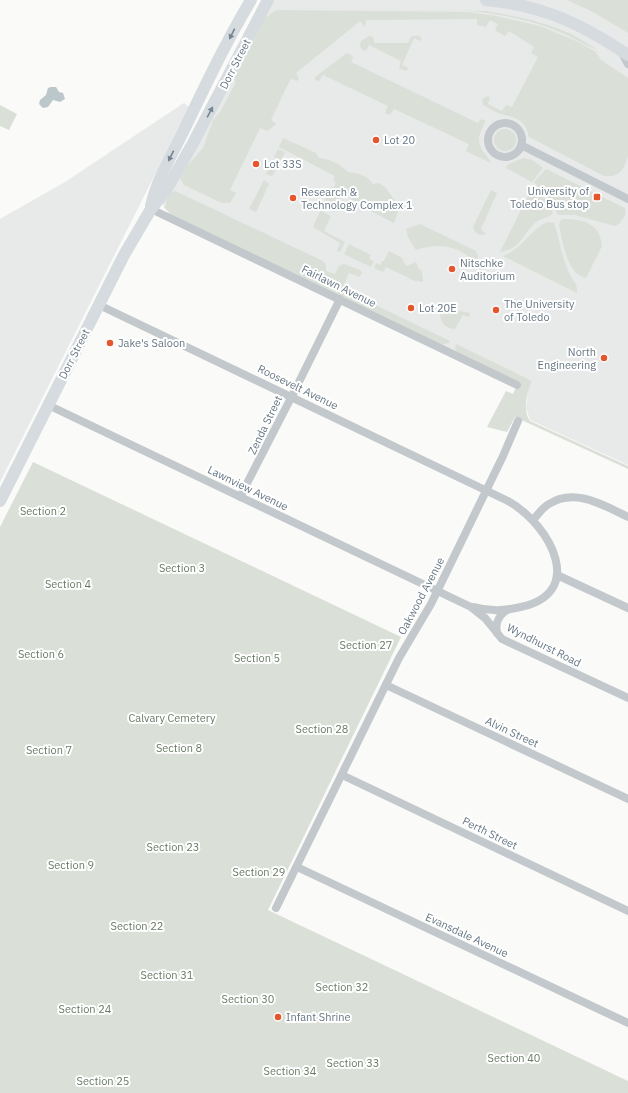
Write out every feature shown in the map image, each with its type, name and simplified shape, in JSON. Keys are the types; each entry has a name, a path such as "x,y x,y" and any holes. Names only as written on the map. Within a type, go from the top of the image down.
{"main road":[{"name":"Dorr Street","path":"151,209 155,190 203,97 219,60 251,0"},
{"name":"Dorr Street","path":"0,500 124,255 151,209 165,192 192,145 268,0"},
{"path":"486,0 528,6 563,17 592,31 626,52"},
{"path":"192,145 188,143 186,139 203,97"}],"street":[{"path":"626,52 628,64"},
{"path":"499,123 510,123 515,126 521,135 521,146 514,154 509,156 498,156 490,149 488,134 499,123"},
{"path":"521,146 628,199"},
{"name":"Fairlawn Avenue","path":"151,209 340,298 517,385"},
{"name":"Zenda Street","path":"240,497 340,298"},
{"name":"Roosevelt Avenue","path":"99,305 516,505 534,520 545,534 554,552 557,575"},
{"name":"Lawnview Avenue","path":"48,405 438,591"},
{"name":"Oakwood Avenue","path":"276,908 399,658 418,629 438,591 518,421"},
{"path":"534,520 549,503 568,497 592,500 628,517"},
{"path":"471,607 488,610 527,606 546,596 557,575 628,608"},
{"name":"Wyndhurst Road","path":"438,591 471,607 485,618 497,633 507,641 628,698"},
{"path":"497,633 496,624 499,616 508,609"},
{"name":"Alvin Street","path":"386,685 628,799"},
{"name":"Perth Street","path":"342,775 628,912"},
{"name":"Evansdale Avenue","path":"297,866 628,1023"}],"shaded area":[{"name":"The University of Toledo","path":"272,0 628,0 628,465 530,420 526,408 528,391 165,209 163,204"},
{"path":"56,87 59,92 63,93 65,99 60,102 53,100 48,107 43,108 39,104 40,100 46,95 48,88"},
{"path":"184,103 189,107 0,482 0,219 65,182"}],"green space":[{"path":"567,0 628,0 628,33 593,12"},
{"path":"276,8 485,11 514,16 544,24 572,35 597,50 567,35 543,26 507,16 482,12"},
{"path":"276,10 467,12 496,16 540,26 576,41 596,52 601,60 628,78 628,156 625,165 618,174 614,176 604,176 529,137 525,126 519,120 499,113 483,105 482,99 488,96 490,98 488,104 502,111 506,105 512,107 538,57 531,53 534,47 509,31 505,36 495,30 498,24 490,20 486,27 477,25 477,19 366,20 365,27 360,21 296,73 299,79 297,81 291,79 271,120 276,123 275,125 267,131 260,128 230,190 236,193 230,203 222,203 184,185 180,178 185,168 203,148 213,120 220,112 235,84 235,77 265,18"},
{"path":"369,36 373,37 374,43 408,43 412,36 419,36 422,39 420,41 414,38 402,65 408,68 406,71 399,68 401,61 369,45 366,51 362,50 360,46 361,41"},
{"path":"347,53 353,56 351,62 478,123 481,119 485,121 479,141 481,148 491,163 466,151 469,144 394,109 390,115 385,113 388,106 323,75 319,81 315,80 315,77"},
{"path":"0,105 17,114 9,130 0,126"},
{"path":"505,129 513,132 516,140 513,148 505,151 497,148 494,140 497,132"},
{"path":"283,138 316,153 319,158 335,162 348,172 362,175 368,178 373,184 379,183 386,188 395,201 398,212 394,223 359,205 343,193 334,212 325,207 323,212 331,216 324,231 345,242 340,252 337,251 340,243 313,227 331,187 334,187 336,182 333,180 335,176 279,147"},
{"path":"278,149 285,152 273,175 271,176 266,174 272,160 275,161 277,158 274,157"},
{"path":"523,158 532,160 543,168 532,182 506,168 507,165"},
{"path":"546,169 596,194 595,197 598,199 600,196 625,208 626,213 620,223 615,226 575,215 558,215 551,201 534,182"},
{"path":"264,180 269,184 256,212 249,209"},
{"path":"533,186 545,199 553,213 536,222 513,248 500,252"},
{"path":"491,190 497,193 481,229 486,234 480,235 475,232 473,227"},
{"path":"175,191 323,261 326,265 326,271 335,274 339,266 344,264 360,270 362,273 359,277 349,273 342,289 450,341 449,343 440,345 171,215 164,207 166,206 170,193"},
{"path":"563,219 584,221 594,227 601,238 602,246 586,278 579,275 574,270 566,256 559,225 560,221"},
{"path":"548,222 554,223 565,263 576,286 577,293 503,256 510,253 522,244 536,229"},
{"path":"420,224 476,251 478,257 477,265 464,254 450,247 433,246 416,250 408,237 406,229"},
{"path":"349,244 371,255 369,259 374,261 371,267 344,254"},
{"path":"389,251 402,258 406,266 416,262 419,269 422,271 423,282 415,281 386,267 383,272 374,268 376,263 380,265 382,261 384,261"},
{"path":"447,303 455,310 470,313 469,317 463,315 455,329 447,327 440,317 442,305"},
{"path":"456,344 532,381 528,390 526,401 526,412 530,421 628,466 628,469 515,417 507,432 487,427 506,391 513,394 518,382 457,353 455,348"},
{"name":"Calvary Cemetery","path":"33,462 401,637 268,910 628,1081 628,1093 0,1093 0,527"}],"place":[{"name":"Lot 20","path":"376,140"},
{"name":"Lot 33S","path":"256,164"},
{"name":"University of Toledo Bus stop","path":"597,197"},
{"name":"Research & Technology Complex 1","path":"293,198"},
{"name":"Nitschke Auditorium","path":"452,269"},
{"name":"Lot 20E","path":"411,308"},
{"name":"The University of Toledo","path":"496,310"},
{"name":"Jake's Saloon","path":"110,343"},
{"name":"North Engineering","path":"604,358"},
{"name":"Infant Shrine","path":"278,1017"}],"park label":[{"name":"Section 2","path":"43,511"},
{"name":"Section 3","path":"182,568"},
{"name":"Section 4","path":"68,584"},
{"name":"Section 27","path":"366,645"},
{"name":"Section 6","path":"41,654"},
{"name":"Section 5","path":"257,658"},
{"name":"Section 28","path":"322,729"},
{"name":"Section 8","path":"179,748"},
{"name":"Section 7","path":"49,750"},
{"name":"Section 23","path":"173,847"},
{"name":"Section 9","path":"71,865"},
{"name":"Section 29","path":"259,872"},
{"name":"Section 22","path":"137,926"},
{"name":"Section 31","path":"167,975"},
{"name":"Section 32","path":"342,987"},
{"name":"Section 30","path":"248,999"},
{"name":"Section 24","path":"85,1009"},
{"name":"Section 40","path":"514,1058"},
{"name":"Section 33","path":"353,1063"},
{"name":"Section 34","path":"290,1071"},
{"name":"Section 25","path":"103,1081"}]}
